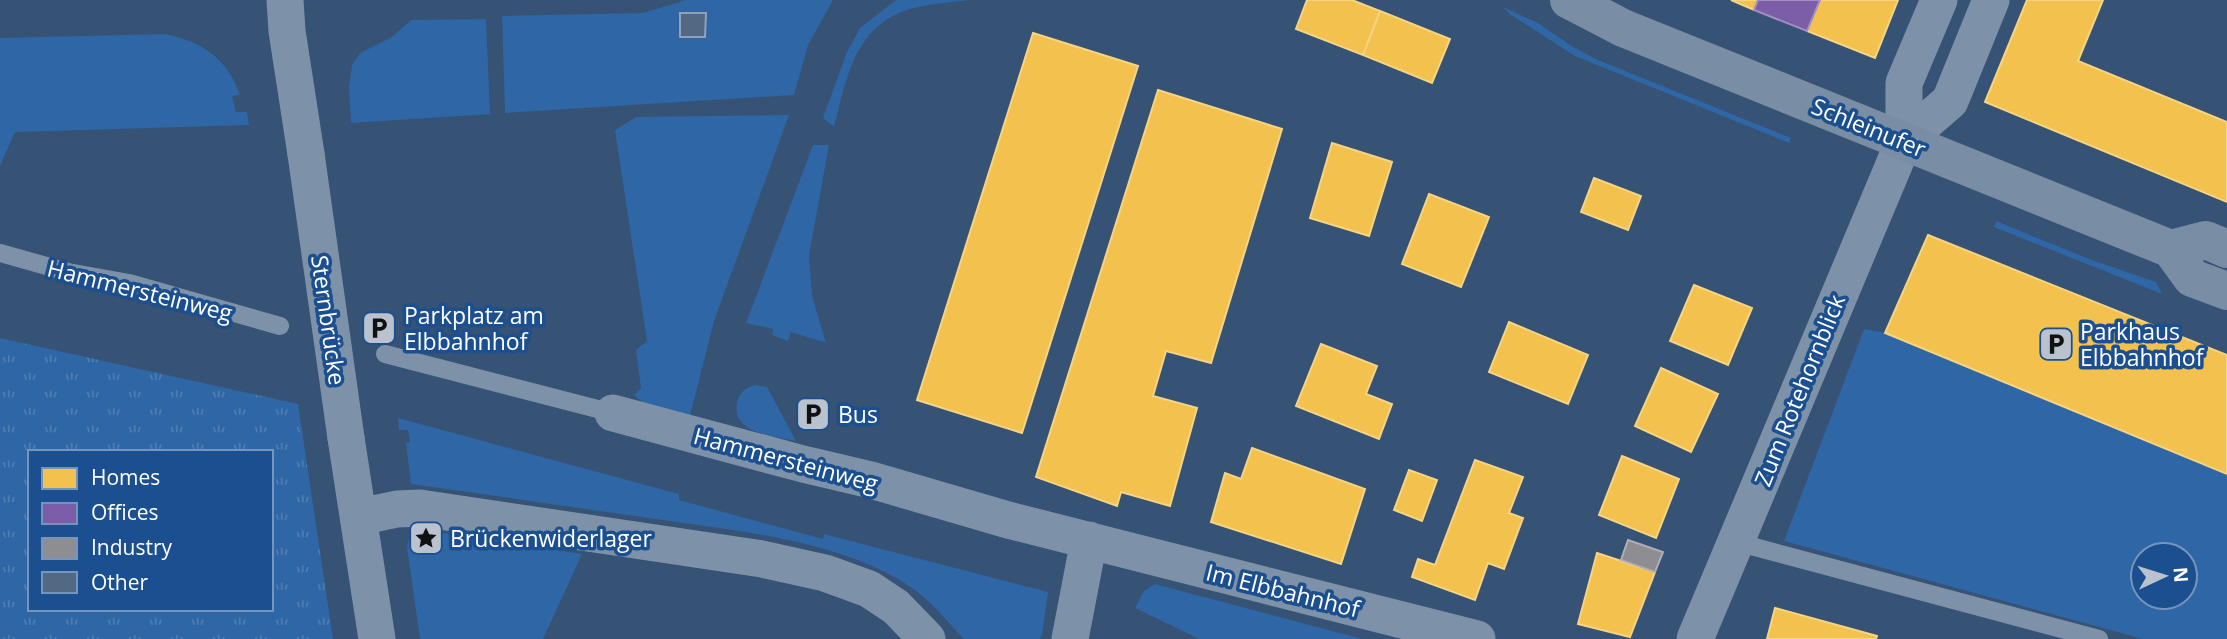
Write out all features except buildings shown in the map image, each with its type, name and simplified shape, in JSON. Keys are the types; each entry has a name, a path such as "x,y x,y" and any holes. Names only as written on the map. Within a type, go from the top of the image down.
{"main road":[{"name":"Schleinufer","path":"1569,0 1623,28 2171,248"},
{"path":"2227,249 2206,240 2171,248 2192,278 2227,291"}],"street":[{"name":"Sternbrücke","path":"285,0 286,22 376,639"},
{"path":"1904,141 1903,83 1938,0"},
{"path":"1904,141 1950,101 1991,0"},
{"name":"Zum Rotehornblick","path":"1695,639 1904,141"},
{"name":"Hammersteinweg","path":"613,413 1089,540"},
{"path":"359,517 397,509 420,508 762,559 825,573 869,589 897,607 927,639"},
{"path":"1070,639 1089,540"},
{"name":"Im Elbbahnhof","path":"1089,540 1477,639"}],"lane":[{"name":"Hammersteinweg","path":"0,253 68,272 129,283 280,326"},
{"name":"Hammersteinweg","path":"386,354 613,413"},
{"path":"1735,542 2099,639"}],"green space":[{"path":"686,0 833,0 808,45 794,95 505,113 502,16 643,13"},
{"path":"896,0 969,0 904,11 873,31 854,59 834,127 823,118 847,52 860,28"},
{"path":"1503,7 1538,23 1598,60 1791,138 1789,143 1575,56 1511,15"},
{"path":"486,19 490,114 351,123 349,87 352,65 360,53 392,37 411,20"},
{"path":"165,34 191,41 221,62 235,82 240,95 232,96 236,112 247,112 249,125 15,132 0,166 0,38"},
{"path":"789,115 714,321 690,416 646,405 634,395 641,388 636,350 647,341 615,130 636,117"},
{"path":"813,145 829,145 809,255 812,296 826,343 791,332 788,341 772,335 773,329 746,323"},
{"path":"1996,221 2092,260 2156,282 2162,294 1994,227"},
{"path":"1864,329 1885,333 2227,474 2227,639 2143,639 1784,541"},
{"path":"0,338 298,404 333,639 0,639"},
{"path":"749,387 767,387 796,441 756,432 741,421 737,413 739,396"},
{"path":"398,418 679,494 679,500 823,539 824,534 1048,592 1042,635 1040,639 964,639 935,607 915,590 855,559 821,548 752,533 411,484 406,443 410,442 408,430 399,430"},
{"path":"437,532 582,554 543,639 420,639 407,547 408,541 418,533"},
{"path":"1155,584 1362,639 1199,639 1135,608 1144,591"}],"place":[{"name":"Parkplatz am Elbbahnhof","path":"379,328"},
{"name":"Parkhaus Elbbahnhof","path":"2056,344"},
{"name":"Bus","path":"813,414"},
{"name":"Brückenwiderlager","path":"426,538"}]}
